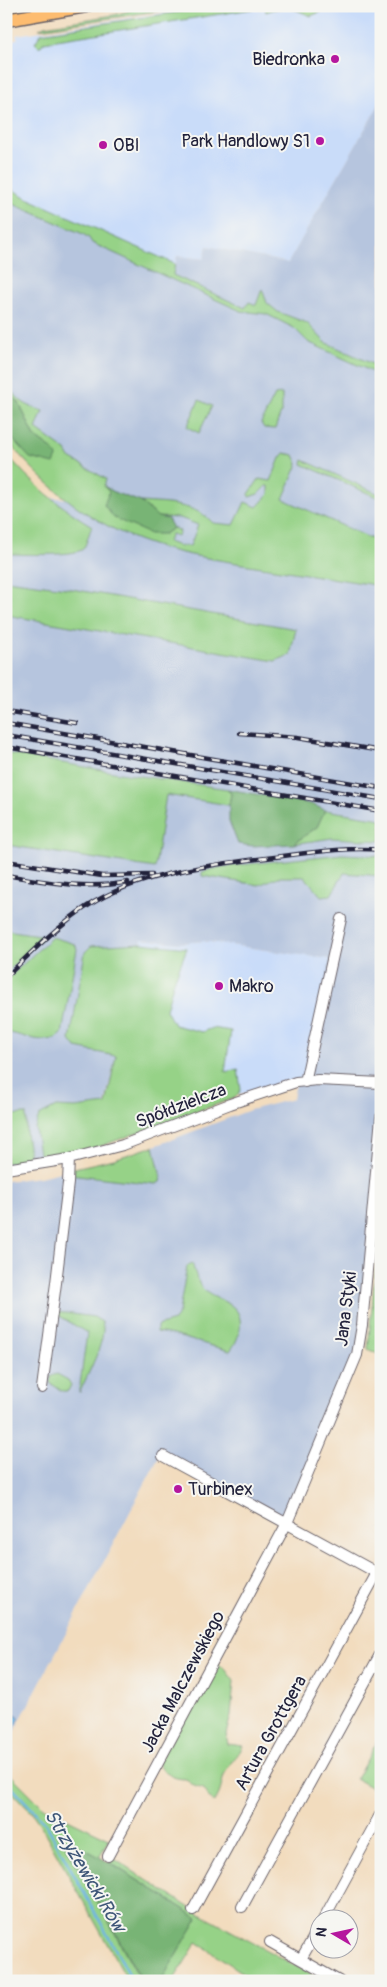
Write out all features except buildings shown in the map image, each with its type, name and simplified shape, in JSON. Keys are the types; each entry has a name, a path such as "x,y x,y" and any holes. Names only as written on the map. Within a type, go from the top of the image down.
{"main road":[{"path":"6,20 86,6"}],"street":[{"path":"304,1082 341,919"},
{"name":"Spółdzielcza","path":"6,1169 36,1166 123,1145 230,1104 278,1088 304,1082 318,1080 381,1083"},
{"name":"Jana Styki","path":"287,1523 352,1368 360,1341 381,1116"},
{"path":"42,1388 58,1273 69,1159"},
{"name":"Artura Grottgera","path":"163,1456 379,1574 193,1910"},
{"name":"Jacka Malczewskiego","path":"108,1856 287,1523"},
{"path":"242,1907 381,1653"},
{"path":"328,1910 381,1813"},
{"path":"270,1942 339,1981"},
{"path":"301,1959 310,1943"}],"shaded area":[{"path":"208,6 373,6 381,12 381,101 288,263 207,246 204,259 177,256 175,266 6,190 6,44 18,38 16,35"},
{"path":"381,101 381,1117 360,1341 287,1523 160,1455 6,1747 6,1181 40,1177 114,1159 250,1110 293,1099 296,1082 305,1081 330,959 203,941 180,943 142,939 94,1153 6,1169 6,544 11,494 81,500 6,424 6,190 175,266 177,256 204,259 207,246 288,263"},
{"path":"142,939 180,943 203,941 331,959 305,1082 121,1116 104,1114"}],"green space":[{"path":"146,6 190,6 39,29 44,26 114,15"},
{"path":"219,6 322,6 320,12 311,16 289,8 280,8 266,12 265,7 44,42 41,46 35,43 41,33"},
{"path":"6,186 27,198 175,264 173,275 245,308 249,302 256,305 262,289 267,303 278,312 307,323 325,342 381,368 381,376 308,342 294,328 266,314 241,311 92,243 83,234 6,201"},
{"path":"6,387 12,397 18,401 35,437 53,450 57,457 54,464 30,458 6,432"},
{"path":"9,391 24,403 43,411 36,429 66,451 70,458 106,479 104,486 109,492 164,534 173,528 180,531 178,536 171,534 168,542 179,546 190,546 198,525 180,518 158,517 141,502 170,504 189,508 206,516 213,523 234,525 245,502 257,507 269,494 269,486 266,486 258,494 249,497 259,479 271,481 280,458 284,453 294,455 298,464 283,499 381,543 381,586 181,553 154,546 121,533 84,512 67,499 35,471 6,439 6,432 11,438 53,450 35,437 18,401 12,397"},
{"path":"282,394 282,410 275,429 264,428 261,423 275,395"},
{"path":"199,400 212,406 199,433 187,427"},
{"path":"6,453 46,493 92,526 84,548 71,553 60,554 6,554"},
{"path":"303,460 381,495 381,499 302,464"},
{"path":"104,486 116,493 141,502 158,517 168,519 173,528 164,534 150,534 114,518 104,505 109,492"},
{"path":"6,580 66,588 296,629 290,655 275,661 6,615"},
{"path":"6,753 119,773 228,789 231,794 229,805 166,795 155,868 6,845"},
{"path":"228,789 311,804 325,810 317,827 293,844 253,846 238,844 229,821 231,794"},
{"path":"325,810 381,819 381,841 332,838 293,844 317,827"},
{"path":"342,854 381,856 381,876 344,873 331,895 321,896 305,877 278,877 259,885 202,876 202,872 221,867"},
{"path":"6,930 45,936 6,973"},
{"path":"52,937 75,944 77,949 62,1034 57,1038 43,1040 6,1032 6,980"},
{"path":"141,943 187,948 173,984 166,1010 174,1025 202,1032 212,1028 231,1031 225,1072 238,1069 241,1090 235,1098 98,1147 45,1159 39,1154 35,1128 39,1116 56,1107 75,1108 106,1104 116,1056 76,1048 70,1040 85,952 91,946"},
{"path":"26,1114 28,1158 24,1161 6,1163 6,1115"},
{"path":"154,1146 161,1177 160,1182 156,1184 69,1174 70,1169 114,1159"},
{"path":"381,1208 381,1356 368,1349"},
{"path":"192,1263 200,1285 205,1291 226,1302 237,1311 240,1322 239,1335 230,1351 157,1332 157,1326 174,1321 179,1312 187,1266"},
{"path":"58,1312 94,1317 102,1322 103,1329 100,1347 80,1392 87,1333 58,1315"},
{"path":"57,1374 68,1380 71,1385 68,1391 62,1391 50,1383 51,1376"},
{"path":"213,1661 225,1669 234,1681 231,1715 226,1734 228,1744 243,1746 226,1770 219,1793 214,1802 207,1797 204,1789 194,1786 186,1779 170,1775 158,1763"},
{"path":"381,1735 381,1793 356,1779"},
{"path":"6,1770 43,1807 109,1839 99,1857 62,1837 141,1981 128,1981 41,1826 32,1813 6,1786"},
{"path":"61,1836 105,1860 198,1918 161,1981 142,1981"},
{"path":"111,1857 193,1910 323,1981 255,1981 197,1942 173,1981 161,1981 198,1918 109,1862"}],"water":[{"path":"6,1710 20,1718 6,1741"}],"waterway":[{"name":"Strzyżewicki Rów","path":"6,1781 46,1824 133,1981"}],"railway":[{"path":"6,711 77,723"},
{"path":"6,723 381,788"},
{"path":"239,733 298,737 381,751"},
{"path":"6,735 381,799"},
{"path":"6,747 381,811"},
{"path":"6,977 75,914 107,895 130,885 181,871 234,862 332,850 381,850"},
{"path":"6,861 102,876 152,875"},
{"path":"6,875 82,885 128,882"}],"place":[{"name":"Biedronka","path":"335,59"},
{"name":"Park Handlowy S1","path":"320,141"},
{"name":"OBI","path":"103,145"},
{"name":"Makro","path":"219,986"},
{"name":"Turbinex","path":"178,1489"}]}
